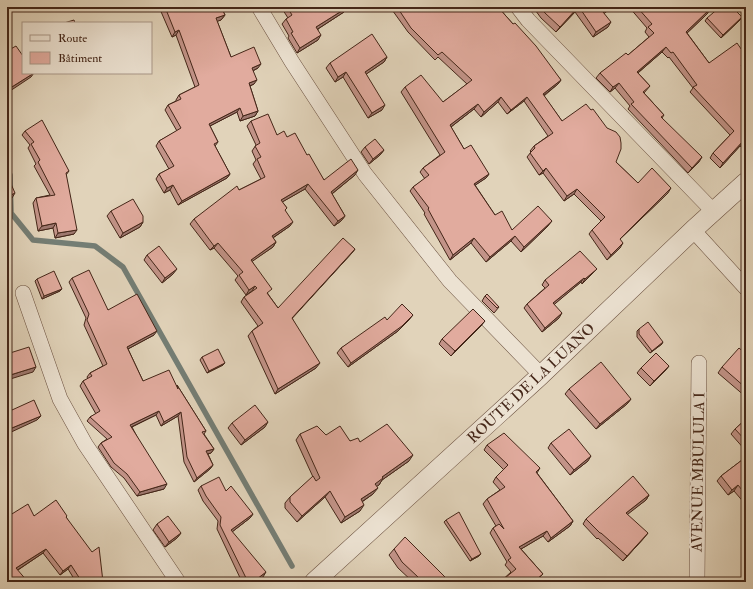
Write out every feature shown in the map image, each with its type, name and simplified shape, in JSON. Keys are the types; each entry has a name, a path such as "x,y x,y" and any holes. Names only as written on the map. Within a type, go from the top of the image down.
{"street":[{"path":"259,7 292,62 366,174 450,281 541,375"},
{"path":"518,7 528,20 714,212"},
{"name":"ROUTE DE LA LUANO","path":"314,582 541,375 693,230 746,182"},
{"path":"693,230 746,288"},
{"path":"23,293 60,399 85,444 178,582"},
{"name":"AVENUE MBULULA I","path":"697,582 699,362"}],"building":[{"path":"165,7 221,7 225,15 216,18 231,57 254,47 261,64 252,68 257,80 249,83 258,111 243,116 240,108 209,124 218,142 214,144 230,174 182,201 173,185 167,188 159,174 174,166 159,141 181,128 168,105 181,99 179,95 199,85 179,30 175,32"},
{"path":"287,7 348,7 316,27 321,35 300,48 291,33 293,32 286,19 292,15"},
{"path":"397,7 498,7 536,46 561,80 543,94 562,121 586,104 591,110 593,109 607,128 616,132 620,137 621,149 616,162 638,183 652,168 671,188 620,239 623,243 611,255 592,230 605,217 577,189 567,196 546,168 543,171 530,153 535,148 534,146 553,133 527,97 511,110 501,97 484,112 478,104 450,125 464,149 471,145 489,174 474,184 495,215 502,211 512,230 538,206 552,221 524,247 515,236 490,257 474,238 453,255 428,209 429,208 413,187 429,175 423,168 445,152 405,87 421,75 443,102 472,80 442,52 438,55 411,28"},
{"path":"540,7 578,7 560,27"},
{"path":"579,7 609,7 603,12 611,22 596,32"},
{"path":"637,7 708,7 710,9 686,32 709,63 737,43 746,56 746,62 741,65 746,72 746,144 743,141 723,163 713,153 734,131 693,87 697,85 673,52 671,53 666,47 637,72 650,86 643,92 664,115 661,117 702,157 692,168 631,104 634,102 619,83 613,87 600,73 626,53 628,55 654,33 648,27 652,24"},
{"path":"720,7 732,7 742,17 723,35 707,18"},
{"path":"372,34 387,57 365,72 385,105 372,113 346,72 338,77 330,63"},
{"path":"16,46 22,55 22,74 32,74 7,90 7,51"},
{"path":"268,114 277,135 284,131 287,137 295,133 307,155 309,154 324,180 351,159 358,170 331,192 345,216 338,221 308,184 281,200 287,208 285,210 293,222 272,236 276,242 251,260 272,289 267,293 278,308 343,238 355,249 292,318 320,363 278,389 252,331 263,323 244,297 257,288 255,286 249,290 239,275 243,272 218,243 214,246 194,219 237,186 239,190 265,177 257,159 261,157 255,146 260,143 251,121"},
{"path":"42,120 69,171 66,173 77,230 58,233 56,223 42,226 36,198 55,195 38,162 40,160 31,144 34,142 25,131"},
{"path":"375,139 384,150 373,159 365,147"},
{"path":"7,175 15,193 7,197"},
{"path":"133,199 143,216 143,222 123,233 111,211"},
{"path":"159,246 177,269 165,278 147,255"},
{"path":"580,251 597,269 553,303 562,313 545,328 527,304 549,285 545,280"},
{"path":"89,270 108,310 137,294 157,331 127,347 143,381 169,370 178,389 177,385 206,431 202,432 214,449 206,451 213,465 197,478 187,457 181,412 164,422 159,411 130,425 167,484 140,492 127,474 114,463 101,443 112,437 90,417 100,411 83,381 92,376 90,373 107,364 87,320 89,314 72,278"},
{"path":"54,271 62,289 44,296 37,279"},
{"path":"487,294 499,307 497,308 485,296"},
{"path":"402,304 413,315 402,326 351,363 341,348 385,317 387,320"},
{"path":"473,309 485,321 455,351 442,339"},
{"path":"648,322 663,342 652,351 639,334 639,329"},
{"path":"10,334 10,353 29,347 36,367 7,376 7,335"},
{"path":"739,348 746,354 746,388 722,367"},
{"path":"218,349 225,363 209,371 202,357"},
{"path":"656,353 669,366 654,381 641,368"},
{"path":"601,362 631,399 600,424 569,389"},
{"path":"7,398 12,410 34,400 41,416 7,430"},
{"path":"255,405 268,422 245,440 232,423"},
{"path":"746,419 746,441 735,429"},
{"path":"387,424 413,455 382,477 383,478 375,484 378,488 361,499 364,505 345,517 330,491 302,516 290,502 290,497 313,476 316,481 320,478 300,434 317,426 326,435 340,426 350,441 358,438 360,442"},
{"path":"569,429 591,456 574,470 551,443"},
{"path":"504,433 540,468 536,472 573,521 551,538 547,531 519,547 543,574 533,582 500,582 516,569 508,560 511,558 493,528 499,524 504,529 487,499 505,487 496,477 508,465 487,445"},
{"path":"746,457 746,495 738,485 732,490 721,476"},
{"path":"633,476 649,495 626,513 648,533 627,556 586,519"},
{"path":"219,477 226,491 231,486 253,514 231,530 266,572 253,582 248,582 220,525 221,517 206,496 201,486"},
{"path":"56,500 67,516 66,517 92,552 99,547 103,582 82,582 71,565 63,571 46,549 16,568 28,582 7,582 7,517 28,504 34,516"},
{"path":"459,512 481,554 472,559 446,520"},
{"path":"168,516 181,533 169,542 157,524"},
{"path":"405,537 450,582 413,582 418,577 402,562 394,549"}],"waterway":[{"path":"7,170 10,175 11,213 33,240 95,246 123,267 292,566"}]}
